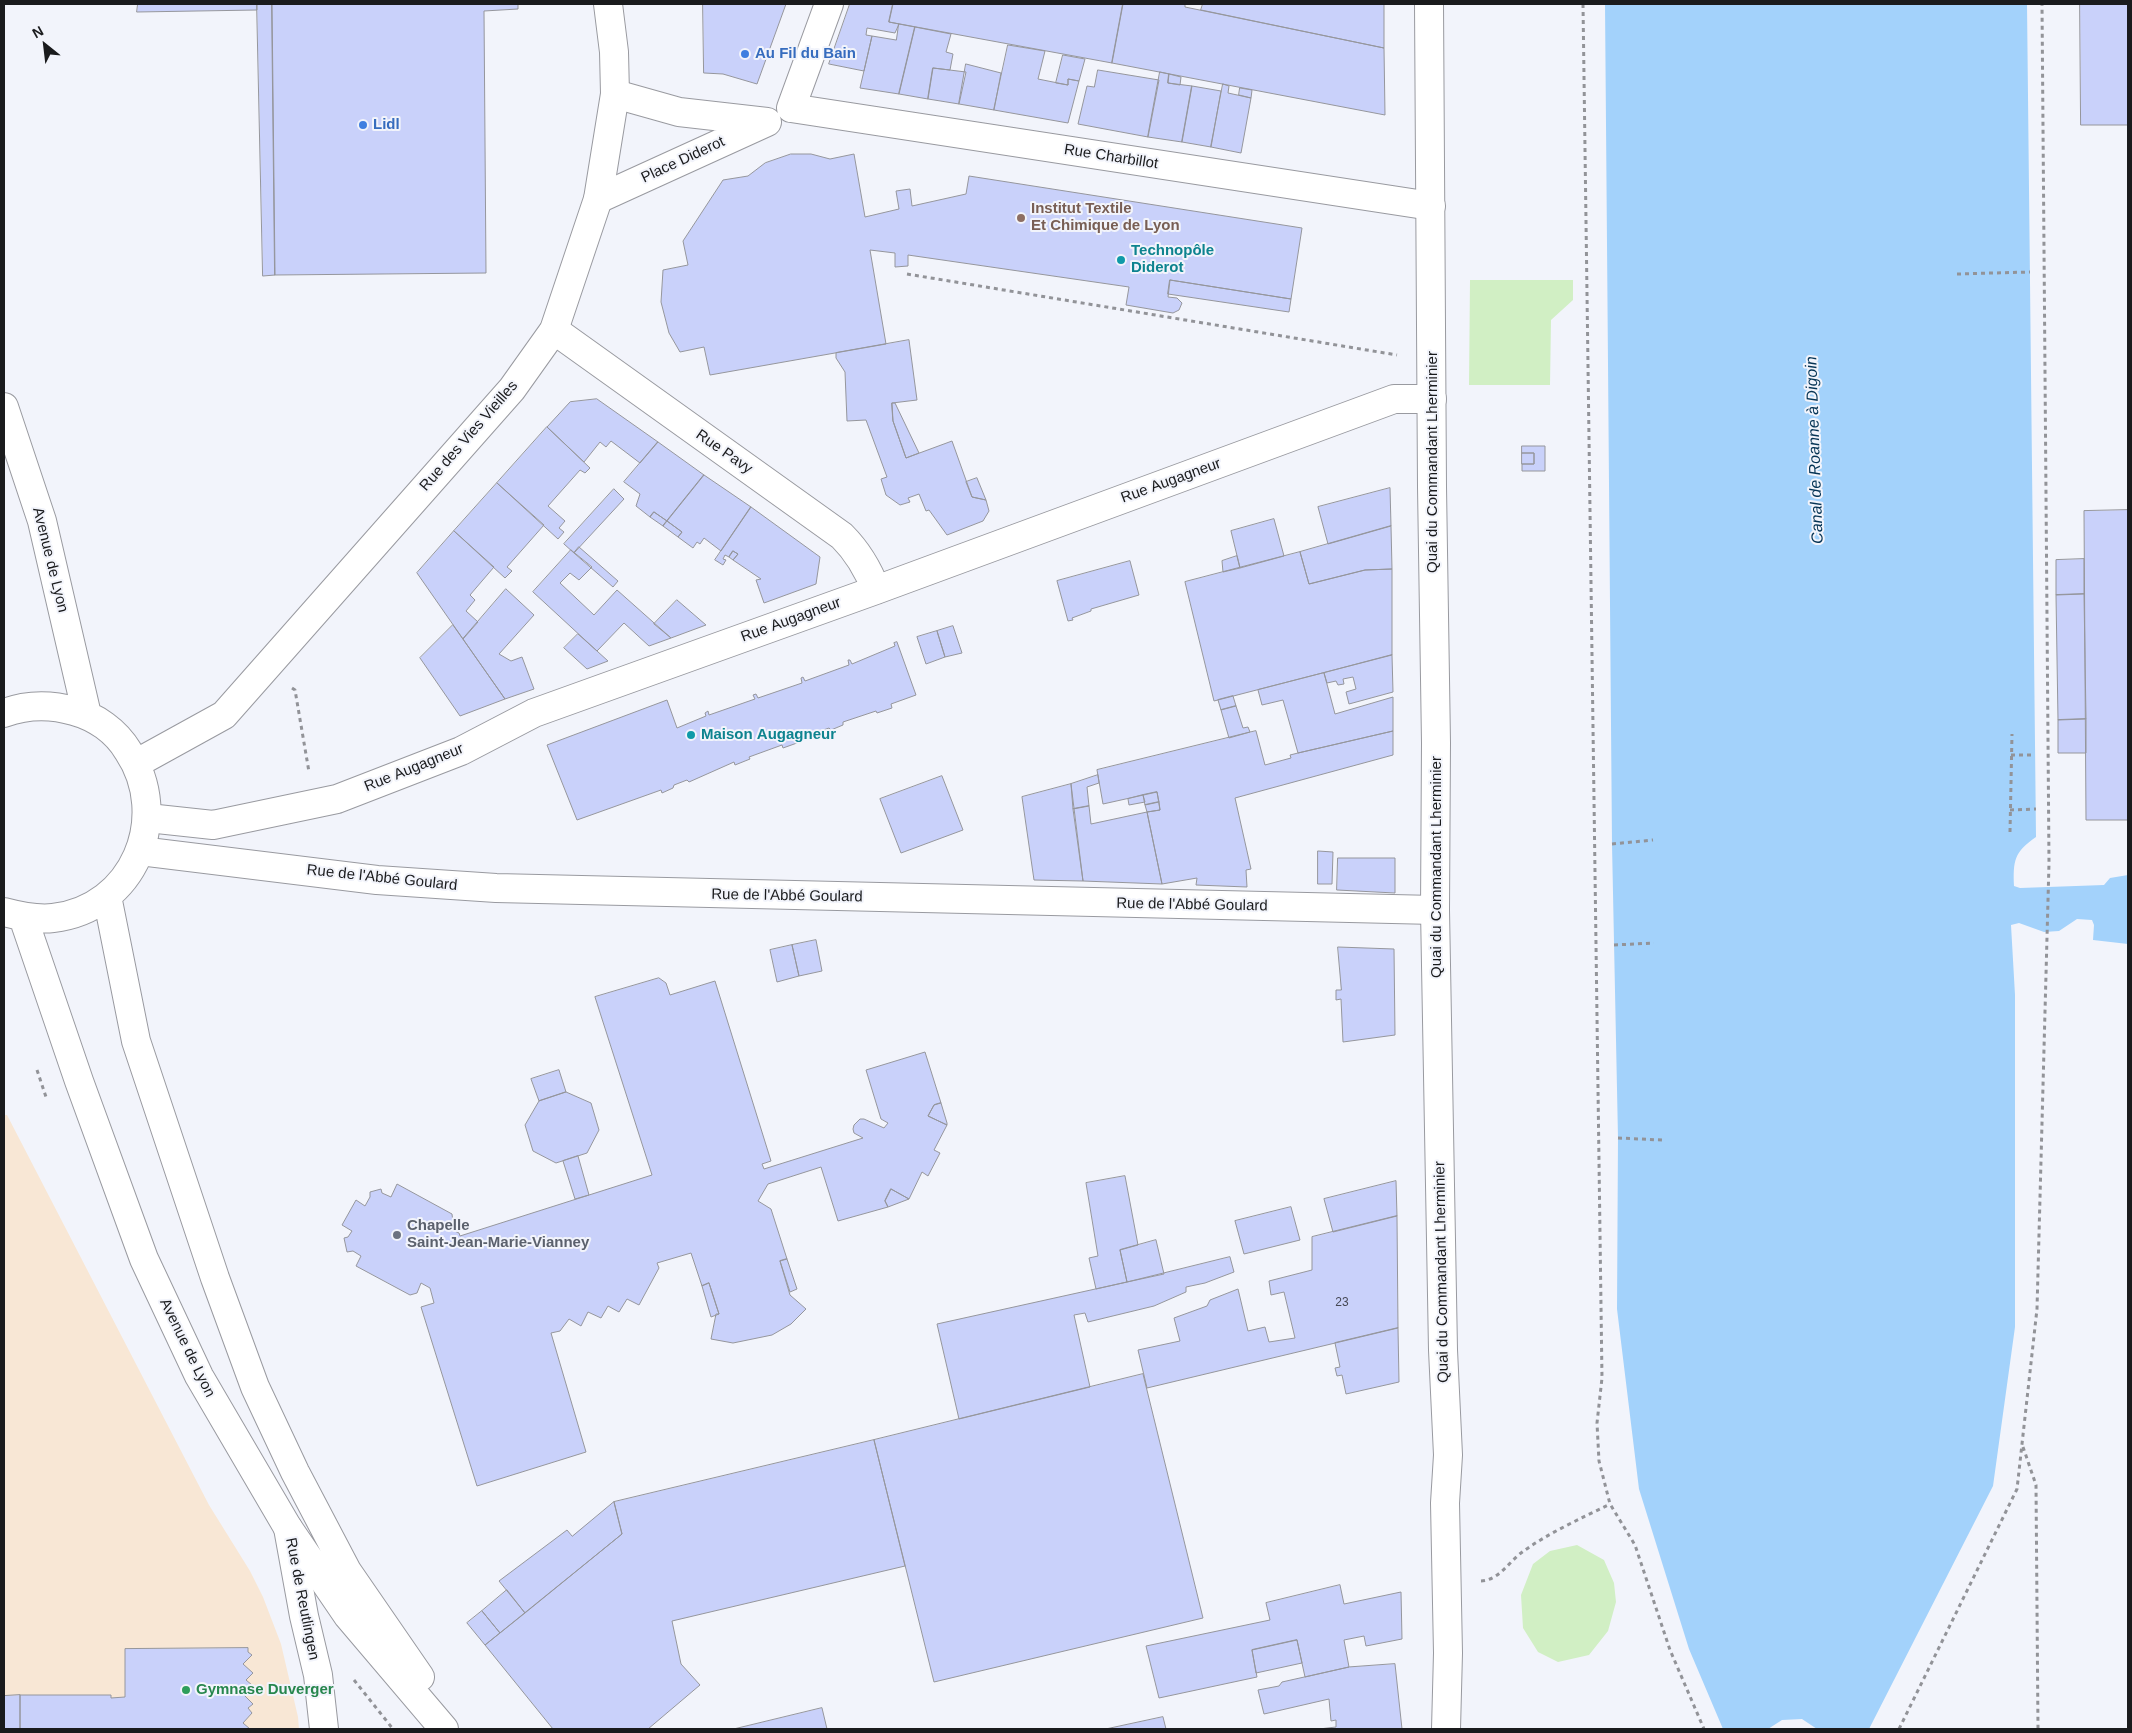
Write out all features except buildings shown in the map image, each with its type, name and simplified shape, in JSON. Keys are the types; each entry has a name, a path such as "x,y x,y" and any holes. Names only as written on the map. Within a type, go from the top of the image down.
{"street":[{"name":"Rue des Vies Vieilles","path":"137,763 224,716 512,389 554,330 598,199 615,94 614,52 608,4"},
{"path":"791,108 829,4"},
{"name":"Quai du Commandant Lherminier","path":"1429,4 1436,743 1435,910 1443,1350 1448,1455 1445,1503 1447,1584 1446,1729"},
{"name":"Place Diderot","path":"615,94 679,112 767,122"},
{"name":"Place Diderot","path":"598,199 767,122 791,108"},
{"name":"Rue Charbillot","path":"791,108 1430,206"},
{"name":"Rue Pavy","path":"554,330 842,536 854,548 867,568 876,590"},
{"name":"Rue Augagneur","path":"148,818 213,825 337,799 461,751 534,712 876,590 1394,399 1432,399"},
{"name":"Avenue de Lyon","path":"4,407 42,521 87,715"},
{"path":"4,713 21,706 55,705 87,715 107,727 124,744 137,763 146,790 148,818 140,851 127,876 108,896 82,911 52,918 13,915"},
{"name":"Rue de l'Abbé Goulard","path":"140,851 377,880 496,888 1435,910"},
{"path":"108,896 136,1041 215,1278 255,1387 295,1472 347,1571 456,1729"},
{"name":"Avenue de Lyon","path":"13,915 79,1081 144,1259 199,1376 288,1528 348,1616 444,1729"},
{"name":"Rue de Reutlingen","path":"288,1528 304,1616 318,1675 324,1729"}],"path":[{"path":"1583,4 1602,1378 1597,1423 1598,1461 1610,1504 1635,1545 1670,1650 1704,1729"},
{"path":"1899,1729 2017,1489 2037,1309 2045,952 2049,863 2042,4"},
{"path":"1957,274 2030,272"},
{"path":"908,274 1398,355"},
{"path":"2010,832 2012,734"},
{"path":"2011,755 2035,755"},
{"path":"2010,810 2036,809"},
{"path":"1612,844 1653,840"},
{"path":"1614,945 1654,943"},
{"path":"1618,1138 1662,1140"},
{"path":"2022,1444 2036,1485 2038,1729"},
{"path":"1447,1584 1484,1581 1501,1573 1520,1553 1534,1544 1610,1504"}],"shaded area":[{"path":"4,1115 7,1115 209,1505 250,1571 263,1597 281,1644 298,1717 299,1729 250,1729 243,1723 252,1713 248,1708 253,1704 243,1694 252,1685 246,1680 252,1673 243,1664 252,1655 248,1652 247,1648 126,1649 125,1697 111,1698 111,1695 20,1695 20,1729 4,1729"}],"green space":[{"path":"1470,280 1573,280 1573,300 1551,320 1550,385 1469,385"},
{"path":"1577,1545 1604,1560 1614,1583 1616,1602 1608,1631 1589,1655 1558,1662 1538,1652 1523,1628 1521,1595 1533,1564 1550,1551"}],"water":[{"name":"Canal de Roanne à Digoin","path":"1605,4 2027,4 2036,837 2023,847 2016,858 2014,886 2020,888 2104,885 2110,878 2128,875 2128,944 2093,940 2094,925 2092,920 2077,919 2059,931 2044,932 2019,923 2011,925 2015,995 2015,1327 1993,1486 1869,1729 1817,1729 1802,1719 1782,1720 1768,1729 1723,1729 1689,1649 1639,1489 1617,1309 1618,1138 1612,844"}],"place":[{"name":"Au Fil du Bain","path":"745,54"},
{"name":"Lidl","path":"363,125"},
{"name":"Institut Textile Et Chimique de Lyon","path":"1021,218"},
{"name":"Technopôle Diderot","path":"1121,260"},
{"name":"Maison Augagneur","path":"691,735"},
{"name":"Chapelle Saint-Jean-Marie-Vianney","path":"397,1235"},
{"name":"Gymnase Duverger","path":"186,1690"}]}
